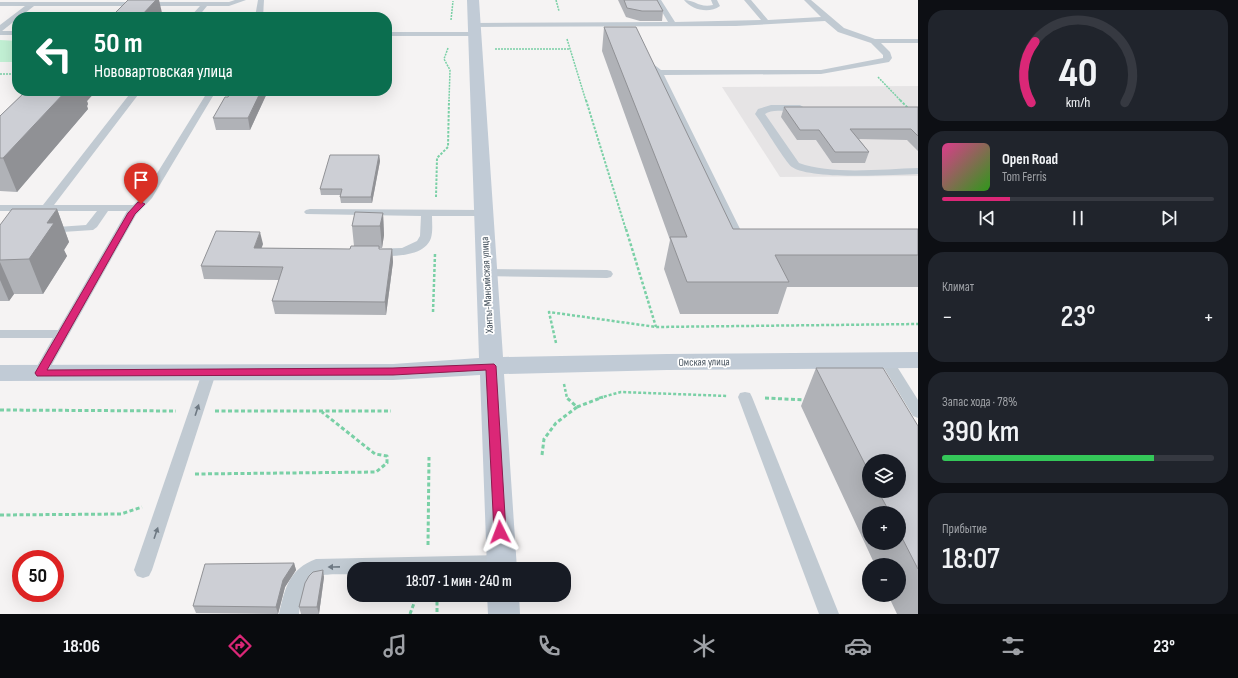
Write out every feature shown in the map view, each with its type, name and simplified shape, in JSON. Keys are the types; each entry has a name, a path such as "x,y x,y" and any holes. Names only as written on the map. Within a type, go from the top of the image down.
{"main road":[{"name":"Ханты-Мансийская улица","path":"471,1 474,29 502,562"},
{"name":"Омская улица","path":"0,373 393,372 491,366 918,360"},
{"path":"503,602 504,614"}],"lane":[{"path":"0,4 229,4 243,0"},
{"path":"260,12 261,0"},
{"path":"658,0 673,25"},
{"path":"687,0 693,6 706,8 717,6 714,0"},
{"path":"747,0 766,22"},
{"path":"807,0 841,30 874,41 918,41"},
{"path":"22,12 32,4"},
{"path":"198,12 205,4"},
{"path":"392,34 449,34 474,29 563,25 625,29 673,25 827,19"},
{"path":"0,29 12,20"},
{"path":"0,33 12,33"},
{"path":"659,73 821,72 886,60 888,58 887,54 874,41"},
{"path":"637,53 646,64 659,73 739,238 748,244 755,245"},
{"path":"46,208 133,96"},
{"path":"40,373 135,208 147,198 209,96"},
{"path":"809,108 771,108 761,111 760,114 795,165 800,168 818,171 918,171"},
{"path":"0,208 135,208"},
{"path":"38,230 88,228 93,225 105,208"},
{"path":"310,212 484,214"},
{"path":"360,252 400,252 418,246 424,239 432,213"},
{"path":"486,273 607,274"},
{"path":"0,334 62,334"},
{"path":"886,360 918,412"},
{"path":"143,570 209,373"},
{"path":"745,397 829,614"},
{"path":"289,614 293,594 302,576 316,567 347,567"}],"path":[{"path":"433,312 432,213 437,158 448,147 450,70 443,61 444,53 448,49 453,0"},
{"path":"556,0 656,327"},
{"path":"495,49 570,49"},
{"path":"865,64 908,108"},
{"path":"0,74 12,74"},
{"path":"549,312 656,327 918,324"},
{"path":"577,407 598,398 621,392 813,400"},
{"path":"176,474 376,472 387,463 387,456 375,454 322,412"},
{"path":"429,562 430,457"},
{"path":"0,515 121,514 168,498"},
{"path":"410,614 414,602"},
{"path":"437,602 437,614"}],"shaded area":[{"path":"918,86 918,176 780,177 722,87"}],"green space":[{"path":"0,40 12,41 12,62 0,62"}],"building":[{"path":"128,0 156,0 145,12 116,12"},
{"path":"624,0 657,0 663,11 642,11 627,8"},
{"path":"604,27 636,27 733,229 918,229 918,255 775,255 789,282 687,282 670,237 687,237"},
{"path":"21,96 61,96 3,158 0,158 0,116"},
{"path":"259,96 248,118 213,118 225,97"},
{"path":"784,107 918,107 918,136 911,129 850,129 869,152 835,152 819,130 800,130"},
{"path":"330,155 379,155 371,197 340,197 342,189 320,189"},
{"path":"12,209 57,209 47,223 54,223 29,259 0,260 0,225"},
{"path":"355,212 383,213 380,226 352,226"},
{"path":"216,231 260,232 254,248 350,249 351,246 379,246 379,249 392,249 385,302 272,301 283,267 201,266"},
{"path":"816,368 883,368 918,426 918,569 906,546 906,506 886,506 882,498 906,498 906,454 862,454 862,458"},
{"path":"294,563 283,580 276,607 193,606 205,564"},
{"path":"323,570 317,607 299,607 305,583 309,576 313,572"}],"route":[{"path":"141,204 131,213 40,373 393,372 491,366 500,532"}]}
